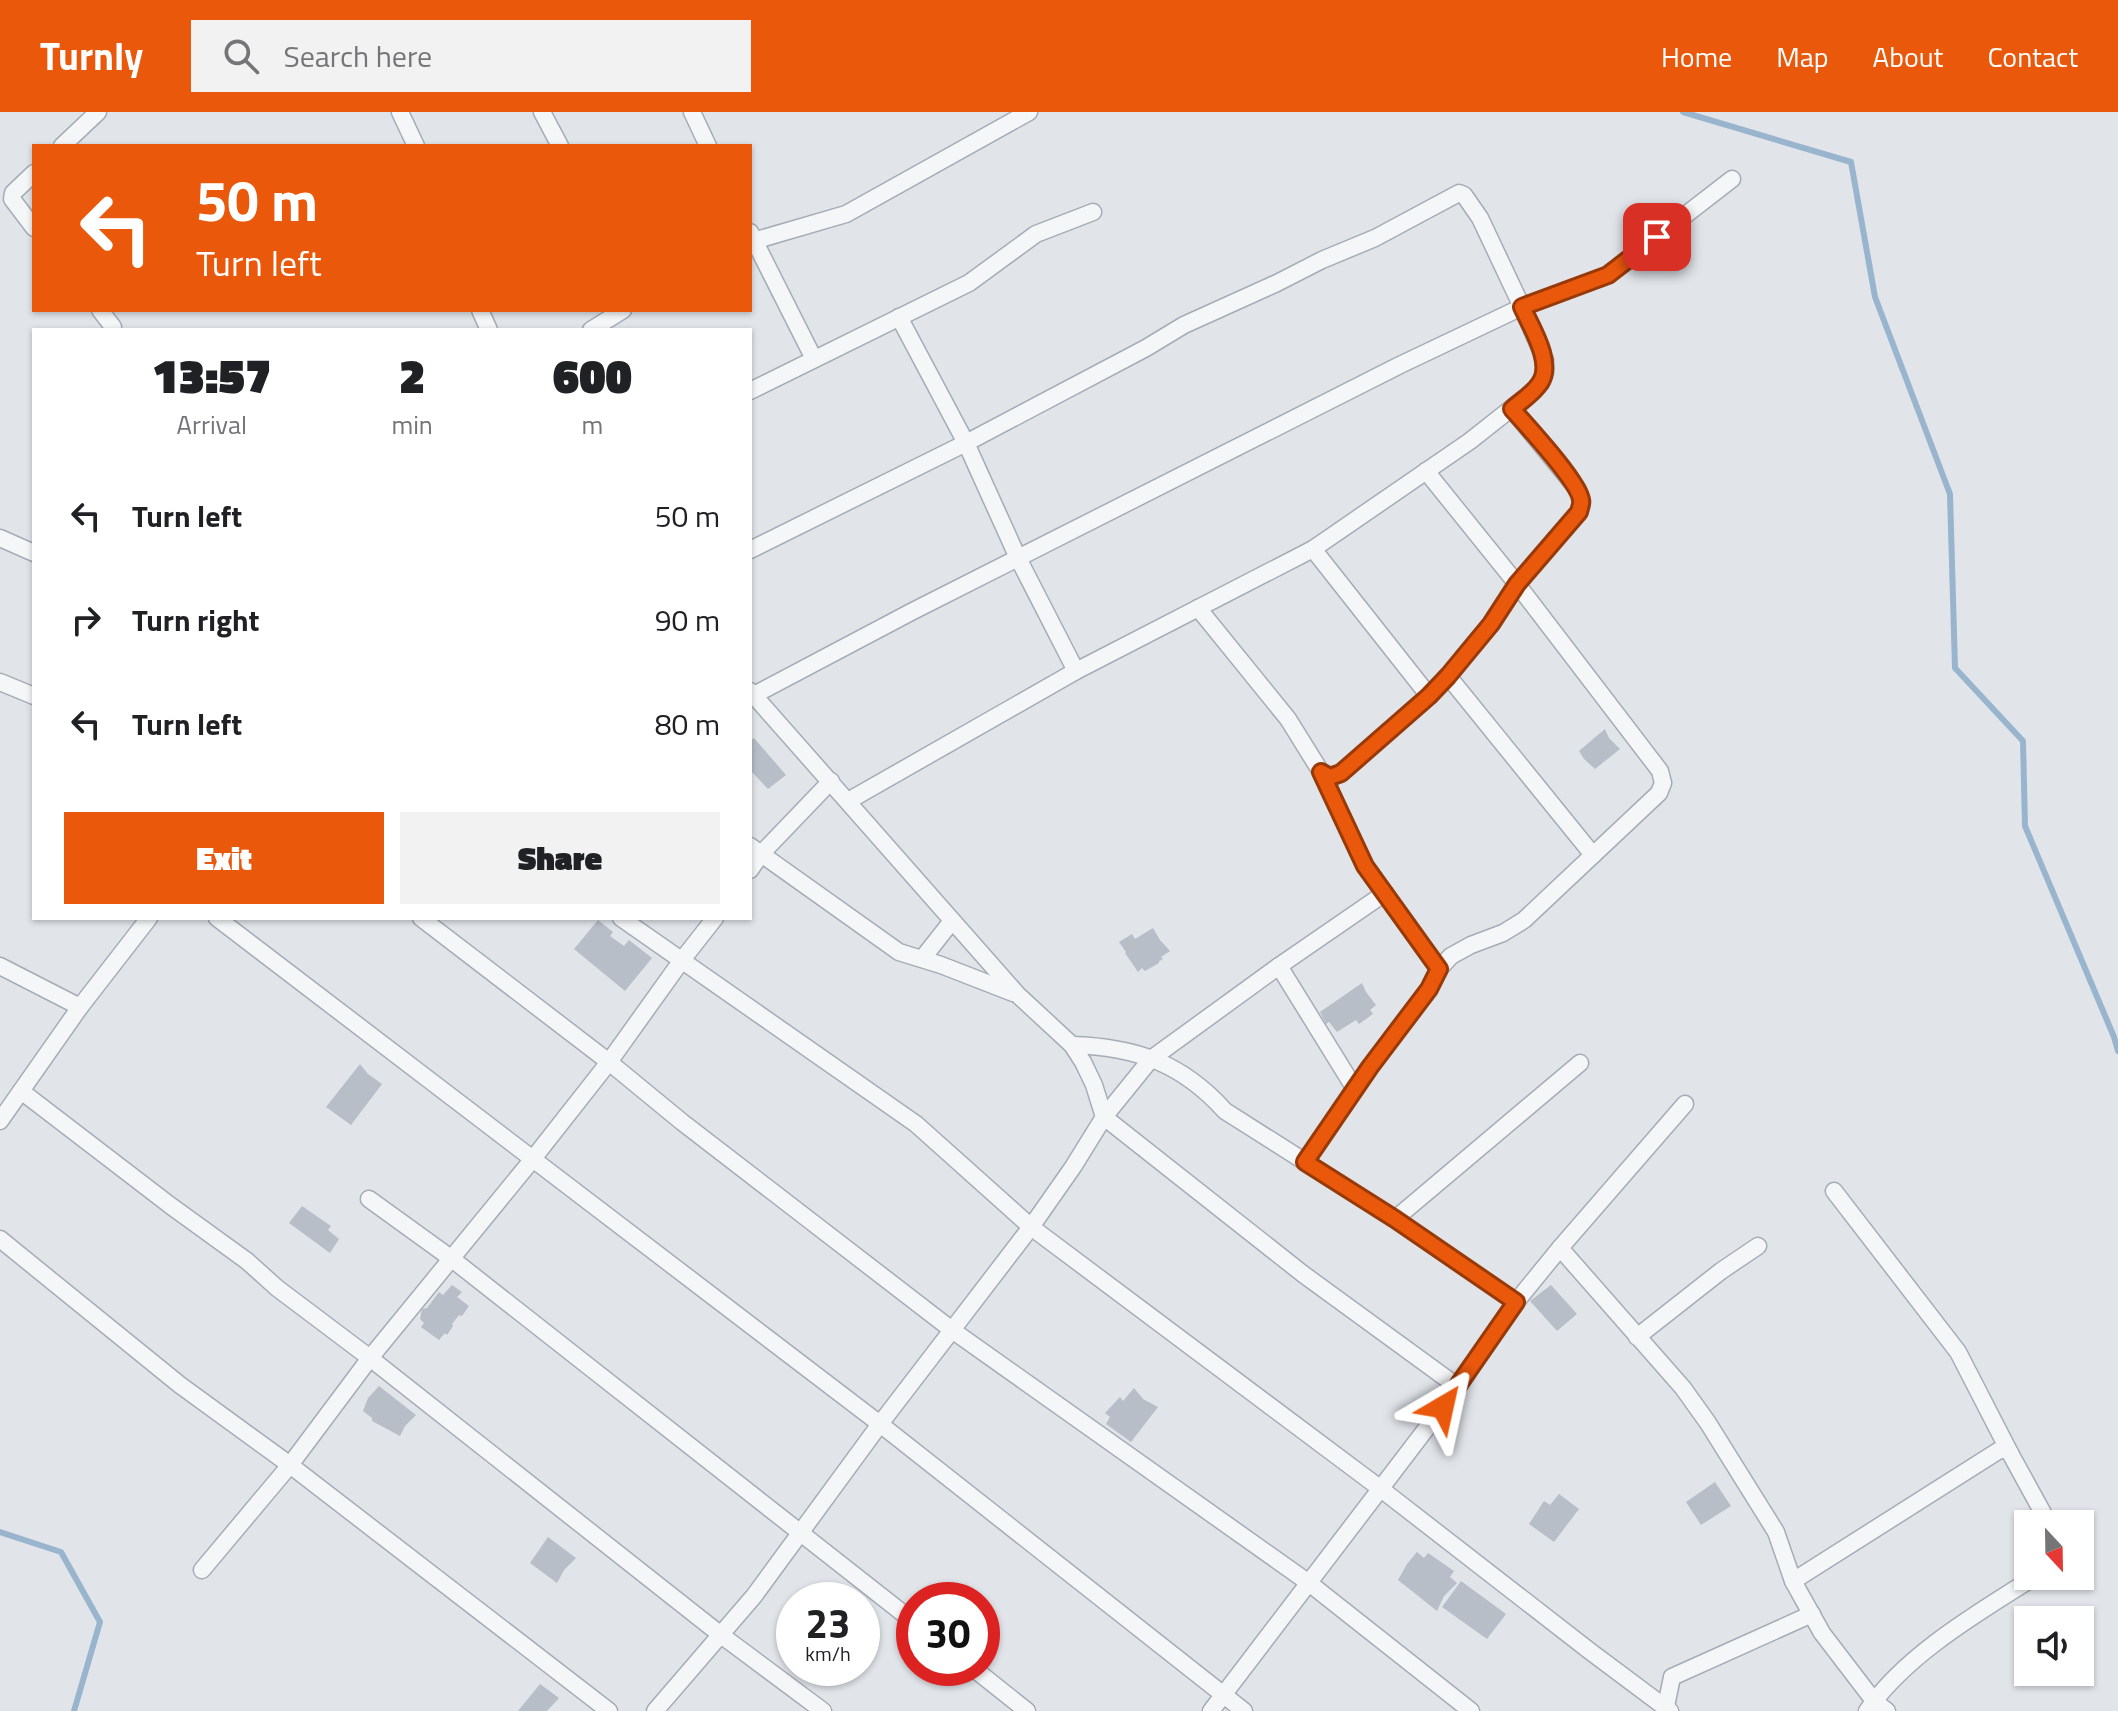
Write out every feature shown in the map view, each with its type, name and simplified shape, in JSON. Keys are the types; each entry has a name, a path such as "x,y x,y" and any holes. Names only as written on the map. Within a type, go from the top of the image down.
{"street":[{"path":"64,144 98,112"},
{"path":"400,112 415,144"},
{"path":"542,112 559,144"},
{"path":"692,112 707,144"},
{"path":"752,238 846,214 1029,112"},
{"path":"32,175 13,193 12,199 32,225"},
{"path":"1458,1387 1303,1274 1104,1117 1094,1085 1072,1045 1018,995 752,693 1400,365 1522,307 1608,275 1732,179"},
{"path":"752,549 966,443 1184,325 1375,238 1459,193 1464,195 1480,218 1545,360 1541,383 1512,409 1313,549 1076,671 848,801"},
{"path":"752,390 969,283 1036,234 1093,212"},
{"path":"752,240 814,359"},
{"path":"102,312 113,327"},
{"path":"594,328 620,312"},
{"path":"899,317 966,443 1018,558 1076,671"},
{"path":"1321,772 1330,777 1341,773 1429,696 1491,624 1517,584 1579,512 1582,502 1578,490 1512,409"},
{"path":"1305,1162 1451,956 1524,920 1659,793 1663,783 1660,771 1426,471"},
{"path":"0,538 32,552"},
{"path":"1313,549 1429,696"},
{"path":"1198,608 1288,719 1321,772 1365,866 1439,969"},
{"path":"1448,676 1593,855"},
{"path":"0,682 32,695"},
{"path":"831,781 756,850 899,952 1018,995"},
{"path":"655,1711 754,1596 802,1533 880,1424 1031,1227 1104,1117 1151,1059 1385,893"},
{"path":"0,1121 80,1007 147,920"},
{"path":"220,920 880,1424 1244,1711"},
{"path":"424,920 952,1330 1309,1583 1471,1711"},
{"path":"624,920 916,1124 1031,1227 1381,1489 1667,1710 1672,1677 1812,1614"},
{"path":"202,1570 290,1465 370,1358 532,1160 713,920"},
{"path":"922,959 952,921"},
{"path":"0,966 80,1007"},
{"path":"1279,966 1355,1089"},
{"path":"1072,1045 1107,1046 1151,1059 1191,1078 1225,1111 1395,1219 1516,1302"},
{"path":"1395,1219 1580,1063"},
{"path":"21,1091 247,1261 277,1288 721,1635 823,1711"},
{"path":"1211,1711 1458,1387 1516,1302 1685,1104"},
{"path":"1834,1191 1958,1352 2041,1510"},
{"path":"369,1199 452,1259 896,1608"},
{"path":"0,1239 180,1385 290,1465 609,1711"},
{"path":"1637,1337 1758,1246"},
{"path":"1560,1248 1683,1388 1708,1423 1776,1532 1793,1581 1822,1633 1876,1708 1896,1675 1964,1622 2014,1590"},
{"path":"1793,1581 1998,1451 2005,1449 2010,1453"},
{"path":"996,1686 1027,1711"}],"building":[{"path":"1605,729 1620,749 1595,769 1579,751"},
{"path":"754,738 786,775 768,789 752,772"},
{"path":"598,920 613,932 610,936 624,946 629,940 652,958 625,991 574,949"},
{"path":"1153,928 1170,951 1161,957 1163,959 1159,963 1138,972 1119,942 1132,934 1135,939"},
{"path":"1362,983 1376,1005 1370,1010 1373,1014 1359,1024 1356,1020 1337,1032 1329,1022 1326,1024 1320,1012"},
{"path":"360,1064 382,1084 351,1125 326,1107"},
{"path":"302,1206 331,1226 328,1230 339,1239 330,1253 289,1223"},
{"path":"452,1285 462,1292 457,1297 469,1306 452,1324 447,1335 445,1333 439,1340 421,1327 424,1323 420,1319 422,1309 427,1308 439,1292 443,1295"},
{"path":"1551,1285 1577,1314 1557,1331 1530,1301"},
{"path":"379,1386 416,1415 400,1436 372,1421 363,1411 368,1398"},
{"path":"1134,1388 1143,1399 1158,1407 1131,1442 1106,1424 1110,1417 1105,1413 1120,1397 1123,1401"},
{"path":"1715,1482 1731,1506 1701,1525 1686,1502"},
{"path":"1559,1494 1579,1509 1554,1542 1529,1524 1544,1501 1550,1505"},
{"path":"548,1537 576,1558 557,1583 530,1563"},
{"path":"1417,1552 1424,1558 1428,1553 1454,1571 1450,1577 1457,1583 1444,1596 1437,1611 1398,1580"},
{"path":"1461,1581 1506,1614 1487,1639 1442,1607"},
{"path":"540,1684 559,1698 547,1711 518,1711"}],"waterway":[{"path":"1683,112 1851,162 1875,297 1950,494 1955,668 2023,741 2025,826 2118,1051"},
{"path":"0,1532 61,1552 100,1622 74,1711"}],"route":[{"path":"1443,1407 1516,1302 1305,1162 1370,1067 1429,989 1439,969 1365,866 1321,772 1330,777 1341,773 1429,696 1491,624 1517,584 1579,512 1582,502 1578,490 1512,409 1541,383 1545,373 1545,360 1522,307 1608,275 1657,237"}]}
